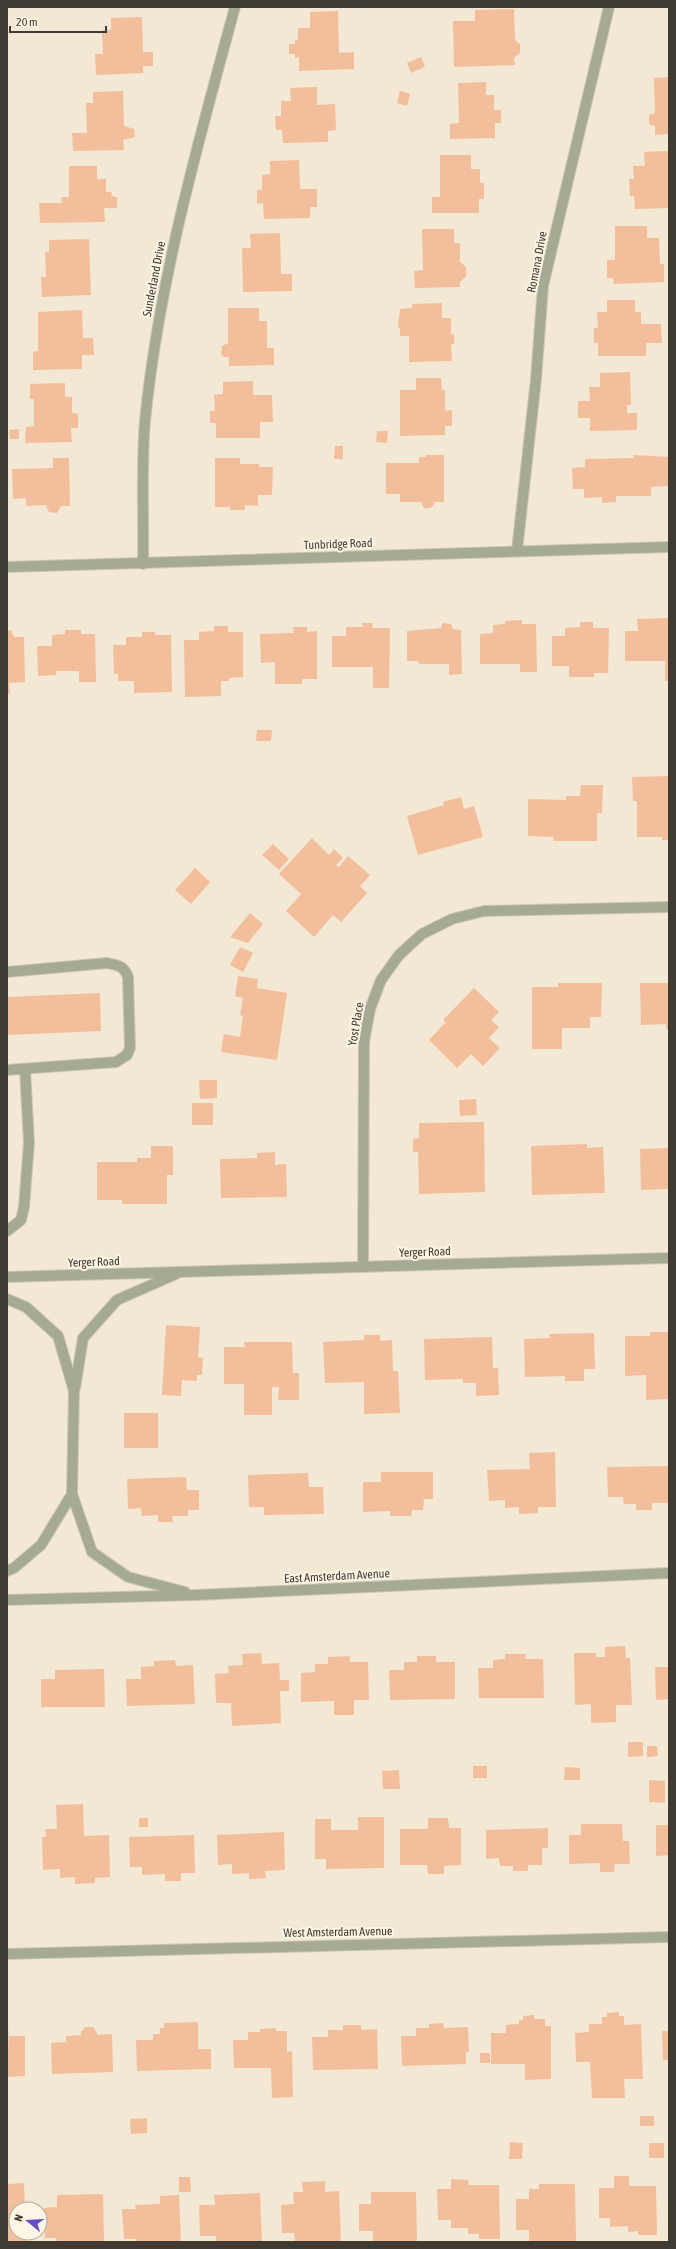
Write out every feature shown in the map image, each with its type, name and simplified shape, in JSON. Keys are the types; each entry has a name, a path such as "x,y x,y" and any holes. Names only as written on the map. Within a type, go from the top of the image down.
{"street":[{"name":"Sunderland Drive","path":"143,564 145,422 160,312 193,160 236,7"},
{"name":"Romana Drive","path":"517,550 536,379 543,286 609,7"},
{"name":"Tunbridge Road","path":"7,567 143,564 517,550 669,546"},
{"name":"Yost Place","path":"363,1267 364,1042 370,1009 381,980 399,955 422,934 452,919 484,910 669,907"},
{"path":"7,972 106,963 119,965 125,969 128,977 130,1048 127,1055 116,1062 7,1070"},
{"path":"7,1231 20,1220 24,1207 29,1143 25,1069"},
{"name":"Yerger Road","path":"7,1277 669,1258"},
{"name":"Yerger Road","path":"74,1391 83,1338 117,1300 181,1272"},
{"path":"7,1299 26,1307 58,1336 74,1391 72,1494 92,1552 128,1577 196,1595"},
{"path":"7,1571 14,1568 41,1545 72,1494"},
{"name":"East Amsterdam Avenue","path":"7,1600 196,1595 669,1573"},
{"name":"West Amsterdam Avenue","path":"7,1954 669,1937"}],"building":[{"path":"514,9 515,40 520,44 520,53 514,58 515,65 454,67 453,21 475,21 475,10"},
{"path":"338,11 339,53 354,52 354,69 299,71 299,57 295,58 295,54 289,54 289,44 295,44 295,40 298,40 298,28 310,28 310,12"},
{"path":"142,17 143,52 153,52 153,66 143,66 143,73 96,75 95,54 103,54 102,30 111,30 111,18"},
{"path":"421,57 425,67 411,73 407,63"},
{"path":"669,77 669,134 655,135 655,126 649,124 649,115 655,113 654,78"},
{"path":"486,82 486,95 494,95 494,110 501,110 501,123 495,123 495,138 450,139 450,124 459,123 458,83"},
{"path":"317,87 317,105 335,104 336,130 328,131 328,142 283,143 282,130 276,130 275,116 281,116 281,101 291,101 290,88"},
{"path":"123,91 124,126 134,129 135,137 123,140 124,150 73,151 72,133 87,133 86,103 93,103 93,92"},
{"path":"400,91 410,94 407,106 397,103"},
{"path":"669,151 669,208 635,209 634,196 630,196 629,179 634,179 633,166 645,166 644,152"},
{"path":"440,155 471,155 471,169 480,169 480,183 484,183 484,199 479,199 479,213 432,213 432,197 440,197"},
{"path":"299,160 300,189 317,189 317,207 310,207 310,218 264,219 263,203 257,204 257,190 262,190 262,175 270,174 270,161"},
{"path":"69,166 97,166 97,179 106,179 106,192 112,192 111,196 117,197 117,208 104,208 105,222 40,223 39,203 62,203 61,197 69,197"},
{"path":"615,226 647,226 647,238 659,238 660,264 664,264 664,282 614,284 613,278 607,278 607,260 615,260"},
{"path":"422,229 454,229 454,243 460,243 460,262 466,267 466,276 460,282 460,287 415,288 414,271 423,270"},
{"path":"280,233 281,274 292,274 292,291 243,292 242,248 251,248 250,234"},
{"path":"89,239 91,295 42,297 41,277 46,277 45,252 49,252 49,240"},
{"path":"607,300 635,300 635,312 641,312 641,324 661,324 662,343 646,343 646,356 598,356 598,343 594,343 594,328 598,328 597,312 607,312"},
{"path":"442,303 442,318 451,318 451,334 454,334 454,344 451,344 452,361 409,362 409,336 400,336 400,329 398,327 400,309 412,308 412,304"},
{"path":"228,308 259,308 259,321 267,321 267,348 274,348 274,365 229,366 229,357 224,357 221,354 222,346 228,343"},
{"path":"82,310 83,338 93,338 94,355 82,355 82,369 33,370 33,352 38,351 38,312"},
{"path":"630,372 631,405 627,405 627,413 637,413 637,430 590,431 590,418 578,418 578,401 590,401 589,387 600,387 600,373"},
{"path":"416,378 441,378 442,390 445,390 445,411 452,410 452,426 445,426 445,435 400,436 400,390 416,390"},
{"path":"253,381 253,395 272,395 273,422 260,422 260,438 216,438 216,423 210,423 210,411 215,411 214,395 223,394 223,382"},
{"path":"65,383 65,397 72,397 72,413 78,414 78,428 71,428 72,442 25,443 26,427 34,426 34,399 30,399 30,384"},
{"path":"19,429 19,439 10,439 9,430"},
{"path":"377,431 388,431 387,443 376,442"},
{"path":"335,446 343,446 343,459 334,459"},
{"path":"426,455 444,455 444,502 434,502 434,505 430,508 424,508 421,502 400,502 400,494 386,494 386,463 419,463 419,457 426,457"},
{"path":"633,455 669,457 669,486 651,487 651,496 616,496 616,502 602,503 602,497 584,498 584,489 573,489 572,468 585,467 585,459 634,458"},
{"path":"53,458 69,458 70,506 61,506 57,513 49,512 46,505 26,506 26,498 13,499 12,469 53,468"},
{"path":"215,458 240,458 240,464 259,464 259,467 273,467 272,495 258,495 258,506 245,505 245,510 230,510 230,507 215,507"},
{"path":"669,618 669,681 665,681 665,661 625,661 625,631 638,631 637,619"},
{"path":"522,620 522,624 536,624 537,672 520,672 520,664 480,664 480,634 493,633 493,625 505,624 505,621"},
{"path":"580,622 593,622 593,628 609,628 608,673 594,673 594,677 569,677 569,666 552,666 552,636 565,636 565,628 580,627"},
{"path":"362,623 373,623 372,628 390,628 389,688 373,688 373,667 332,667 332,636 346,636 346,627 363,627"},
{"path":"443,623 451,624 453,629 461,630 462,674 449,675 449,664 419,664 418,661 407,661 407,631 441,628"},
{"path":"214,626 228,626 228,632 243,632 243,677 229,678 229,681 221,681 221,696 185,697 184,640 199,640 199,632 214,631"},
{"path":"293,627 307,627 307,632 317,631 317,679 302,679 302,684 275,684 275,662 261,663 260,634 294,633"},
{"path":"11,630 14,637 24,637 25,682 9,683 10,694 7,694 7,631"},
{"path":"65,630 81,630 81,634 95,634 96,682 79,682 79,671 56,671 56,675 38,676 37,646 52,646 52,635 65,634"},
{"path":"142,632 155,632 155,635 171,635 172,692 134,693 134,681 118,681 118,674 114,674 113,645 126,645 126,637 142,637"},
{"path":"257,730 272,730 271,741 256,741"},
{"path":"669,776 669,840 662,840 662,837 637,837 637,801 633,801 632,777"},
{"path":"581,785 603,785 602,813 597,813 597,841 553,841 554,837 528,836 528,799 566,800 566,796 580,796"},
{"path":"461,797 464,809 474,806 483,837 418,855 407,816 444,805 443,802"},
{"path":"312,838 329,855 334,849 343,858 336,865 339,867 348,856 370,875 360,886 367,893 341,922 333,915 314,937 286,911 301,894 279,874"},
{"path":"273,844 289,859 279,870 262,855"},
{"path":"195,868 210,882 191,904 175,890"},
{"path":"250,913 263,924 248,943 230,937"},
{"path":"240,947 253,953 243,972 230,965"},
{"path":"238,976 258,979 257,988 287,993 277,1060 221,1052 224,1034 240,1037 243,1016 240,1015 243,998 235,996"},
{"path":"558,983 602,983 601,1017 590,1017 590,1028 562,1028 562,1049 532,1049 532,987 558,987"},
{"path":"640,983 669,983 669,1029 666,1029 666,1024 641,1025"},
{"path":"474,988 499,1012 491,1020 499,1027 489,1038 500,1048 483,1066 471,1054 457,1068 429,1040 446,1022 443,1020"},
{"path":"100,993 101,1031 7,1035 7,997"},
{"path":"199,1080 217,1080 217,1098 200,1099"},
{"path":"476,1099 477,1115 460,1116 459,1100"},
{"path":"192,1103 213,1103 213,1125 192,1125"},
{"path":"484,1122 485,1192 419,1194 418,1152 413,1152 413,1139 419,1138 419,1123"},
{"path":"587,1144 587,1148 603,1147 605,1193 532,1195 531,1146"},
{"path":"151,1146 173,1146 173,1175 167,1175 167,1204 122,1204 122,1200 97,1200 97,1162 137,1162 137,1158 151,1158"},
{"path":"669,1148 669,1189 641,1190 640,1149"},
{"path":"275,1152 275,1165 286,1164 287,1197 221,1198 220,1159 257,1158 257,1153"},
{"path":"166,1325 200,1327 198,1357 203,1358 202,1375 197,1375 197,1381 182,1380 181,1396 162,1395"},
{"path":"650,1332 669,1332 669,1399 646,1400 646,1375 625,1376 625,1336 650,1336"},
{"path":"594,1333 595,1369 584,1369 584,1381 565,1381 565,1376 525,1377 524,1339 550,1338 549,1334"},
{"path":"364,1335 380,1335 380,1341 392,1340 393,1371 398,1371 400,1413 364,1414 364,1382 325,1383 323,1342 364,1340"},
{"path":"492,1337 493,1368 498,1368 499,1395 476,1396 476,1383 463,1383 463,1379 425,1380 424,1339"},
{"path":"244,1342 292,1342 293,1373 299,1373 299,1400 278,1400 279,1387 272,1387 272,1415 244,1415 244,1384 224,1384 224,1347 245,1347"},
{"path":"124,1413 158,1413 158,1448 124,1448"},
{"path":"555,1452 556,1507 538,1507 538,1513 519,1514 519,1507 505,1508 505,1500 489,1501 487,1470 530,1469 529,1453"},
{"path":"669,1466 669,1503 652,1503 652,1510 636,1510 636,1504 624,1504 623,1497 608,1497 607,1467"},
{"path":"381,1472 433,1472 433,1499 424,1499 423,1510 412,1510 411,1516 390,1516 390,1511 363,1512 363,1482 381,1482"},
{"path":"308,1473 309,1487 323,1487 324,1514 264,1515 264,1507 249,1507 248,1475"},
{"path":"186,1477 187,1490 199,1490 199,1510 188,1510 188,1516 172,1516 173,1522 158,1522 158,1515 142,1516 141,1508 128,1509 127,1479"},
{"path":"625,1646 626,1658 630,1658 632,1705 616,1705 616,1722 591,1723 591,1704 575,1705 574,1653 596,1653 596,1657 605,1657 605,1647"},
{"path":"261,1653 262,1664 279,1663 280,1680 289,1680 289,1691 280,1691 281,1723 232,1726 231,1703 216,1703 215,1674 229,1673 228,1666 243,1665 242,1654"},
{"path":"505,1654 526,1654 525,1659 543,1659 544,1698 479,1698 478,1668 493,1668 493,1660 505,1659"},
{"path":"350,1656 350,1662 368,1662 369,1700 354,1700 354,1715 334,1715 334,1701 301,1702 301,1673 315,1672 315,1664 328,1664 328,1657"},
{"path":"417,1656 436,1656 436,1662 455,1662 455,1699 390,1700 389,1670 404,1670 404,1662 417,1662"},
{"path":"175,1660 176,1666 193,1665 195,1704 127,1706 126,1679 141,1679 141,1667 154,1666 154,1661"},
{"path":"655,1667 669,1667 669,1699 656,1700"},
{"path":"104,1669 105,1707 41,1707 41,1679 55,1679 55,1670"},
{"path":"628,1742 643,1742 643,1756 628,1757"},
{"path":"647,1746 657,1746 658,1756 647,1757"},
{"path":"473,1766 487,1766 487,1778 473,1778"},
{"path":"565,1767 580,1768 580,1780 564,1780"},
{"path":"399,1770 400,1789 383,1789 382,1771"},
{"path":"649,1780 665,1781 665,1803 649,1802"},
{"path":"83,1804 84,1836 109,1835 110,1877 95,1878 95,1883 75,1884 75,1877 60,1878 60,1869 43,1870 42,1837 46,1837 45,1829 57,1829 56,1805"},
{"path":"358,1817 384,1817 384,1868 326,1869 326,1859 315,1859 315,1819 331,1819 331,1830 358,1830"},
{"path":"139,1818 148,1818 148,1827 139,1827"},
{"path":"428,1818 448,1818 449,1828 461,1828 461,1865 444,1866 444,1874 428,1874 427,1865 400,1865 400,1829 428,1829"},
{"path":"581,1824 622,1824 623,1841 629,1841 630,1864 615,1864 614,1872 600,1872 600,1863 569,1864 569,1835 581,1835"},
{"path":"656,1825 669,1825 669,1855 656,1856"},
{"path":"548,1828 548,1848 542,1848 542,1865 528,1865 528,1871 513,1871 513,1866 500,1866 499,1858 486,1859 486,1830"},
{"path":"284,1832 285,1870 265,1871 266,1878 249,1879 249,1873 232,1874 232,1864 218,1865 217,1835"},
{"path":"194,1835 195,1873 181,1873 181,1881 165,1881 165,1874 142,1875 142,1867 130,1867 129,1837"},
{"path":"619,2012 619,2016 624,2016 624,2025 641,2024 643,2079 624,2079 625,2098 592,2098 590,2062 576,2062 575,2033 589,2032 589,2024 602,2024 602,2017 607,2017 607,2013"},
{"path":"534,2015 534,2019 545,2019 545,2026 551,2026 551,2079 525,2080 525,2064 491,2064 491,2033 506,2033 506,2025 519,2024 519,2020 523,2020 523,2016"},
{"path":"198,2022 198,2049 211,2049 211,2069 137,2071 136,2040 153,2040 153,2034 160,2034 160,2028 164,2028 164,2023"},
{"path":"443,2023 444,2028 468,2027 469,2052 466,2052 466,2064 402,2066 401,2036 416,2036 416,2028 429,2028 429,2024"},
{"path":"343,2025 361,2025 361,2030 377,2029 378,2069 313,2070 312,2037 328,2037 328,2030 343,2030"},
{"path":"85,2027 93,2027 98,2035 112,2034 113,2072 52,2074 51,2043 66,2042 66,2036 81,2035 81,2032"},
{"path":"276,2028 276,2031 287,2031 287,2052 292,2051 293,2097 272,2098 271,2068 234,2068 233,2040 248,2040 248,2032 260,2032 260,2029"},
{"path":"662,2031 669,2031 669,2060 663,2060"},
{"path":"9,2036 25,2036 25,2076 7,2077"},
{"path":"480,2053 490,2053 490,2063 480,2063"},
{"path":"640,2116 654,2116 654,2126 640,2126"},
{"path":"147,2118 147,2133 131,2134 130,2119"},
{"path":"510,2142 523,2143 522,2159 509,2159"},
{"path":"649,2143 664,2143 664,2158 649,2158"},
{"path":"614,2176 629,2176 629,2186 656,2186 657,2235 638,2235 638,2231 628,2232 628,2226 610,2227 610,2218 599,2218 599,2188 614,2188"},
{"path":"179,2177 190,2177 191,2192 179,2192"},
{"path":"451,2179 468,2180 469,2185 499,2185 500,2239 479,2239 479,2234 468,2234 468,2228 451,2228 451,2220 438,2220 437,2189 451,2189"},
{"path":"325,2181 325,2192 339,2191 341,2242 295,2242 294,2233 282,2233 281,2205 294,2204 293,2192 303,2192 302,2182"},
{"path":"24,2183 25,2201 8,2201 8,2241 26,2242 7,2242 7,2184"},
{"path":"539,2184 575,2184 576,2242 529,2241 529,2230 516,2230 516,2199 529,2199 529,2189 539,2189"},
{"path":"371,2192 416,2192 417,2242 373,2241 373,2231 359,2231 359,2204 371,2204"},
{"path":"260,2193 262,2242 216,2242 216,2236 200,2236 199,2205 215,2205 214,2195"},
{"path":"103,2194 104,2242 57,2242 56,2238 48,2238 48,2208 57,2207 57,2195"},
{"path":"179,2195 181,2242 136,2242 136,2239 124,2239 122,2209 136,2209 135,2205 160,2204 160,2196"}]}
